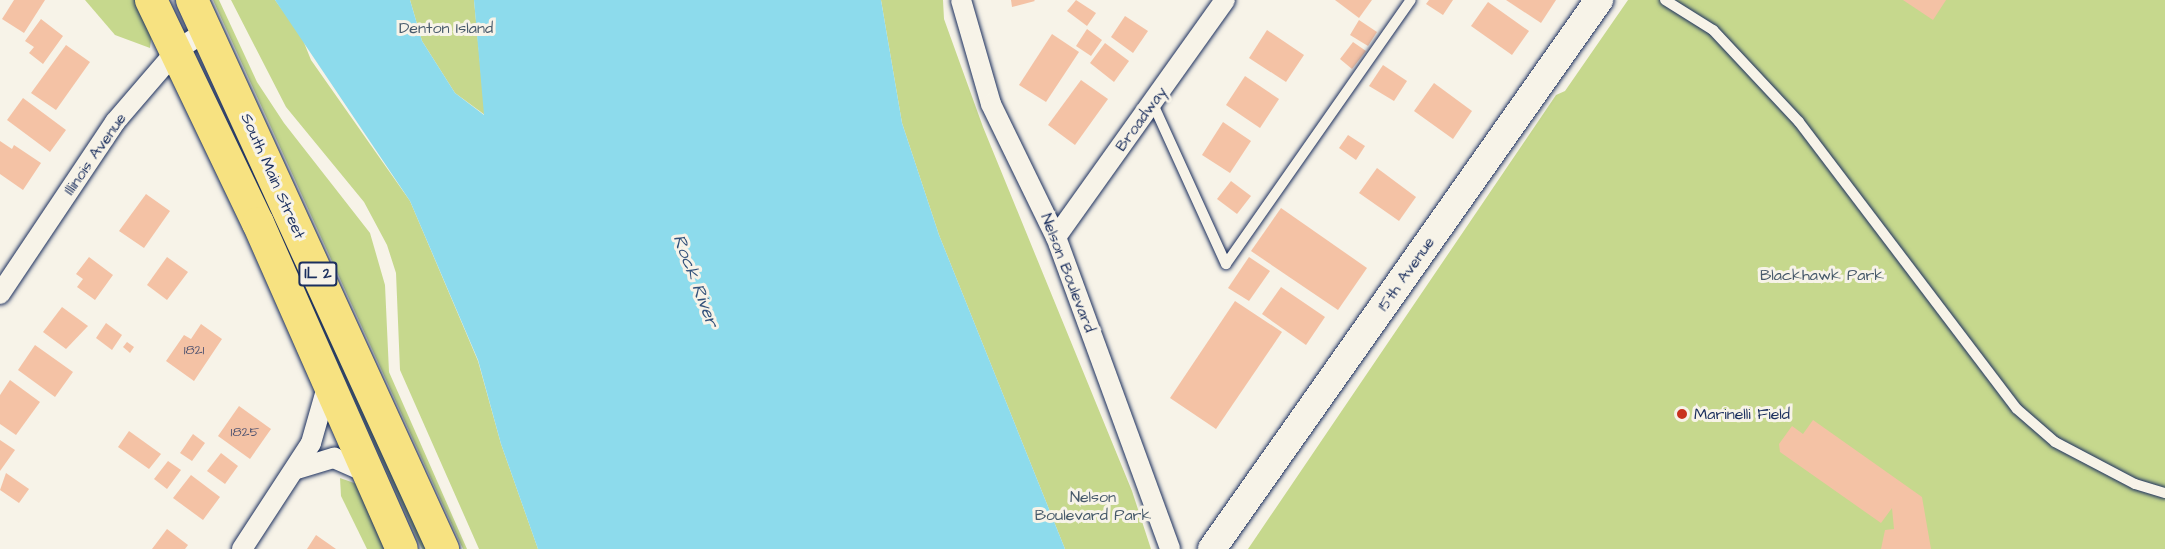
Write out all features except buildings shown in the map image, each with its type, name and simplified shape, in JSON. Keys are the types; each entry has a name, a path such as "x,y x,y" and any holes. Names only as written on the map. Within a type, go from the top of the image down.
{"main road":[{"name":"South Main Street","path":"151,0 177,50 402,549"},
{"name":"South Main Street","path":"192,0 208,30 443,549"},
{"name":"15th Avenue","path":"1212,549 1599,0"}],"street":[{"name":"Nelson Boulevard","path":"961,0 991,104 1056,237 1170,549"},
{"name":"Broadway","path":"1056,237 1225,0"},
{"name":"Illinois Avenue","path":"0,294 115,122 177,50 208,30"},
{"path":"242,549 297,469 312,443 327,387"},
{"path":"297,469 334,458 367,473"}],"lane":[{"path":"1153,104 1226,264 1411,0"},
{"path":"1665,0 1713,30 1799,122 2017,409 2055,442 2135,484 2165,493"}],"green space":[{"path":"85,0 138,0 152,32 150,48 115,35"},
{"path":"213,0 219,0 257,82 284,123 370,233 385,285 389,372 467,549 463,549"},
{"path":"231,0 275,0 301,35 311,60 410,201 478,361 501,444 538,549 479,549 400,370 396,273 387,245 364,202 286,107"},
{"name":"Denton Island","path":"410,0 474,0 485,115 455,93 422,41"},
{"name":"Nelson Boulevard Park","path":"881,0 943,0 944,19 983,127 1132,491 1151,549 1065,549 939,235 902,123"},
{"name":"Blackhawk Park","path":"1628,0 2165,0 2165,549 1248,549 1556,95 1565,91"},
{"path":"288,242 430,549 422,549 284,244"},
{"path":"340,478 357,484 389,549 367,549 341,496"}],"water":[{"name":"Rock River","path":"275,0 410,0 422,41 455,93 484,115 474,0 881,0 902,123 939,235 1065,549 538,549 501,444 478,360 410,201"}],"place":[{"name":"Marinelli Field","path":"1682,414"}]}
